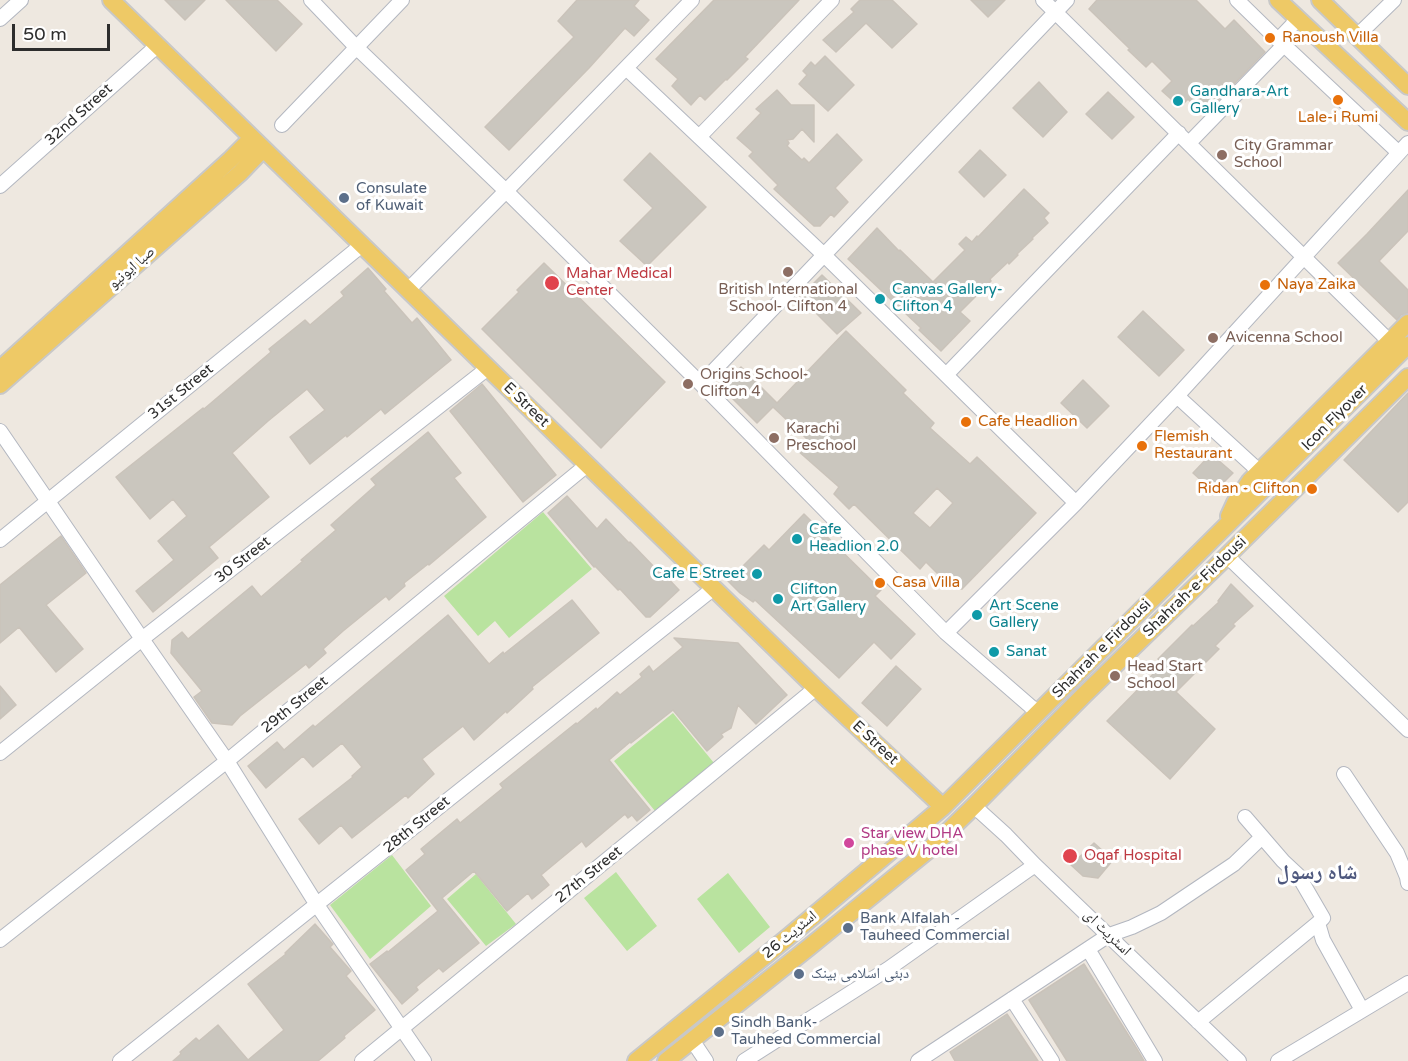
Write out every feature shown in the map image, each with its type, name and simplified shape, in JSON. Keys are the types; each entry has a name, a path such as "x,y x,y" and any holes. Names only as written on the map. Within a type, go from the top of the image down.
{"main road":[{"name":"E Street","path":"111,0 816,688 944,807"},
{"path":"1278,0 1408,122"},
{"path":"1320,0 1408,86"},
{"path":"1359,77 1378,58"},
{"name":"صبا ایونیو","path":"0,369 230,160 258,143"},
{"name":"صبا ایونیو","path":"0,385 231,181 258,143"},
{"path":"1224,528 1235,503 1250,481 1408,323"},
{"name":"Icon Flyover","path":"1261,492 1408,345"},
{"name":"Shahrah-e-Firdousi","path":"957,823 1408,377"},
{"name":"Shahrah e Firdousi","path":"944,807 1037,712 1261,492"},
{"name":"اسٹریٹ 26","path":"636,1061 944,807"},
{"name":"اسٹریٹ 26","path":"666,1061 808,948 957,823"}],"street":[{"path":"0,19 21,0"},
{"path":"311,0 356,47 506,191 701,384 946,633 1037,712"},
{"path":"282,125 402,0"},
{"path":"408,290 692,0"},
{"path":"699,137 832,0"},
{"path":"1043,0 1389,341"},
{"path":"701,384 1067,0"},
{"path":"946,633 1076,503 1177,396 1403,148 1281,43 1237,0"},
{"path":"1358,36 1394,0"},
{"path":"946,375 1281,43 1298,20"},
{"name":"32nd Street","path":"0,186 158,45"},
{"path":"626,68 823,254 1076,503"},
{"name":"31st Street","path":"0,540 362,245"},
{"name":"30 Street","path":"0,753 488,368"},
{"path":"1177,396 1260,472"},
{"path":"0,431 227,761 317,905 424,1061"},
{"name":"29th Street","path":"0,940 227,761 587,465"},
{"path":"1227,556 1408,730"},
{"name":"28th Street","path":"120,1061 714,588"},
{"name":"27th Street","path":"362,1061 816,688"},
{"path":"1344,774 1397,853 1408,883"},
{"name":"اسٹریٹ ای","path":"974,806 1237,1060"},
{"path":"1198,1022 1323,918 1298,875 1245,817"},
{"path":"918,1061 937,1056 1012,999 1109,935 1161,914 1234,864 1262,837"},
{"path":"744,1061 888,969 1035,866"},
{"path":"1318,923 1323,940 1362,1010"},
{"path":"1088,949 1155,1061"},
{"path":"1278,1061 1408,983"},
{"path":"1012,999 1052,1061"},
{"path":"692,1040 706,1061"}],"green space":[{"path":"543,512 592,569 509,638 495,621 478,636 444,596"},
{"path":"673,713 714,763 655,811 614,761"},
{"path":"392,855 431,906 370,959 330,905"},
{"path":"616,872 657,926 627,951 584,898"},
{"path":"728,873 770,927 739,953 697,899"},
{"path":"476,874 516,924 486,946 447,899"}],"building":[{"path":"165,0 205,0 185,20"},
{"path":"226,0 277,0 302,24 276,51"},
{"path":"577,0 639,0 634,6 649,20 634,36 625,28 509,150 485,127 574,37 558,21"},
{"path":"714,0 799,0 745,57 748,59 727,80 705,100 700,95 691,105 672,86 678,79 656,59"},
{"path":"860,0 892,0 917,24 892,48 866,23 836,52 823,40 854,12 851,9"},
{"path":"971,0 1005,0 988,17"},
{"path":"1097,0 1196,0 1225,29 1234,20 1265,52 1204,115 1188,99 1180,107 1162,91 1172,81 1152,61 1146,67 1089,9"},
{"path":"825,56 854,85 828,111 799,84 807,75 803,71 811,62 815,66"},
{"path":"1039,82 1067,112 1043,137 1013,108"},
{"path":"777,90 791,105 814,105 814,142 802,129 793,139 787,140 789,143 787,146 802,160 804,158 809,163 837,134 862,160 835,188 848,202 834,217 831,214 820,226 814,226 774,189 778,185 749,156 753,152 737,138 761,113 756,109"},
{"path":"1108,92 1134,117 1112,139 1086,114"},
{"path":"980,150 1006,175 984,197 959,172"},
{"path":"650,153 706,207 647,266 620,241 653,208 624,180"},
{"path":"1024,189 1049,213 1044,218 1048,223 1009,264 1008,262 990,279 991,281 960,312 970,321 941,351 919,330 921,328 848,259 877,228 933,282 965,250 959,244 966,237 972,242 978,237"},
{"path":"1408,190 1408,231 1379,261 1408,290 1408,313 1401,315 1397,320 1338,263"},
{"path":"544,263 665,382 601,448 482,329"},
{"path":"368,268 386,289 384,291 412,323 417,318 451,360 385,414 381,409 310,464 290,437 325,410 307,389 268,421 232,453 269,497 209,547 218,558 153,612 136,591 174,560 158,541 187,516 173,499 150,519 116,477 204,409 271,352 269,349 305,320 310,325 344,296 341,292"},
{"path":"822,275 861,313 837,334 800,297"},
{"path":"1143,311 1184,350 1159,376 1118,337"},
{"path":"846,331 906,390 903,393 934,423 930,428 970,464 977,457 1036,513 962,589 952,588 926,562 920,569 854,504 849,509 834,494 839,487 797,450 807,439 773,407 757,423 721,387 741,367 777,403","holes":["937,488 953,503 930,528 913,513"]},
{"path":"1083,380 1109,406 1087,428 1061,403"},
{"path":"482,384 556,475 523,502 450,411"},
{"path":"1408,393 1408,502 1398,512 1344,460"},
{"path":"428,432 461,473 454,478 486,517 404,583 405,586 389,600 386,596 343,631 323,649 326,653 309,668 306,664 240,716 232,725 212,723 194,697 202,691 171,653 172,640 182,632 188,639 252,586 261,597 336,530 331,525 376,485 371,479"},
{"path":"1211,454 1233,473 1214,492 1193,473"},
{"path":"567,496 597,529 606,519 679,590 650,617 646,617 620,589 618,590 594,567 548,513"},
{"path":"804,514 881,590 875,596 915,634 891,659 874,642 839,678 755,600 753,602 740,593 728,581 764,545 769,550"},
{"path":"61,536 86,573 46,605 83,649 56,672 19,627 0,643 0,585"},
{"path":"1231,584 1253,606 1233,624 1235,626 1215,646 1219,649 1176,692 1215,729 1170,779 1107,721 1163,664 1158,659 1219,602"},
{"path":"572,600 599,633 532,687 533,689 507,713 506,711 474,740 463,726 422,759 434,774 408,798 406,795 352,838 341,825 319,844 299,819 353,777 362,767 342,743 313,767 303,756 266,788 248,766 277,742 284,750 313,725 315,727 448,615 489,664"},
{"path":"674,638 738,643 787,695 756,724 738,705 731,728 721,734 723,737 707,751 673,710 630,742 609,760 650,810 637,821 632,815 628,818 625,814 586,847 582,841 541,875 549,885 532,899 528,893 507,911 474,871 442,898 479,943 443,972 439,968 416,987 418,990 402,1004 370,964 438,911 406,870 425,854 421,849 457,819 460,823 503,788 500,784 576,723 596,708 597,710 617,692 620,695 642,677 640,674 649,666 653,672 683,647"},
{"path":"896,666 921,689 887,726 862,703"},
{"path":"0,686 16,705 0,719"},
{"path":"1094,843 1113,860 1098,878 1083,876 1071,865"},
{"path":"315,924 333,944 330,947 351,971 346,976 375,1010 318,1061 173,1061 196,1038 199,1041 218,1025 248,1060 284,1030 248,984 286,954"},
{"path":"1084,964 1144,1061 1067,1061 1029,1000"},
{"path":"1007,1014 1038,1061 955,1061 950,1052"}],"place":[{"name":"Ranoush Villa","path":"1270,38"},
{"name":"Lale-i Rumi","path":"1338,100"},
{"name":"Gandhara-Art Gallery","path":"1178,101"},
{"name":"City Grammar School","path":"1222,155"},
{"name":"Consulate of Kuwait","path":"344,198"},
{"name":"British International School- Clifton 4","path":"788,272"},
{"name":"Mahar Medical Center","path":"552,283"},
{"name":"Naya Zaika","path":"1265,285"},
{"name":"Canvas Gallery- Clifton 4","path":"880,299"},
{"name":"Avicenna School","path":"1213,338"},
{"name":"Origins School- Clifton 4","path":"688,384"},
{"name":"Cafe Headlion","path":"966,422"},
{"name":"Karachi Preschool","path":"774,438"},
{"name":"Flemish Restaurant","path":"1142,446"},
{"name":"Ridan - Clifton","path":"1312,489"},
{"name":"Cafe Headlion 2.0","path":"797,539"},
{"name":"Cafe E Street","path":"757,574"},
{"name":"Casa Villa","path":"880,583"},
{"name":"Clifton Art Gallery","path":"778,599"},
{"name":"Art Scene Gallery","path":"977,615"},
{"name":"Sanat","path":"994,652"},
{"name":"Head Start School","path":"1115,676"},
{"name":"Star view DHA phase V hotel","path":"849,843"},
{"name":"Oqaf Hospital","path":"1070,856"},
{"name":"Bank Alfalah - Tauheed Commercial","path":"848,928"},
{"name":"دبئی اسلامی بینک","path":"799,974"},
{"name":"Sindh Bank- Tauheed Commercial","path":"719,1032"}],"district":[{"name":"شاہ رسول","path":"1317,873"}]}
